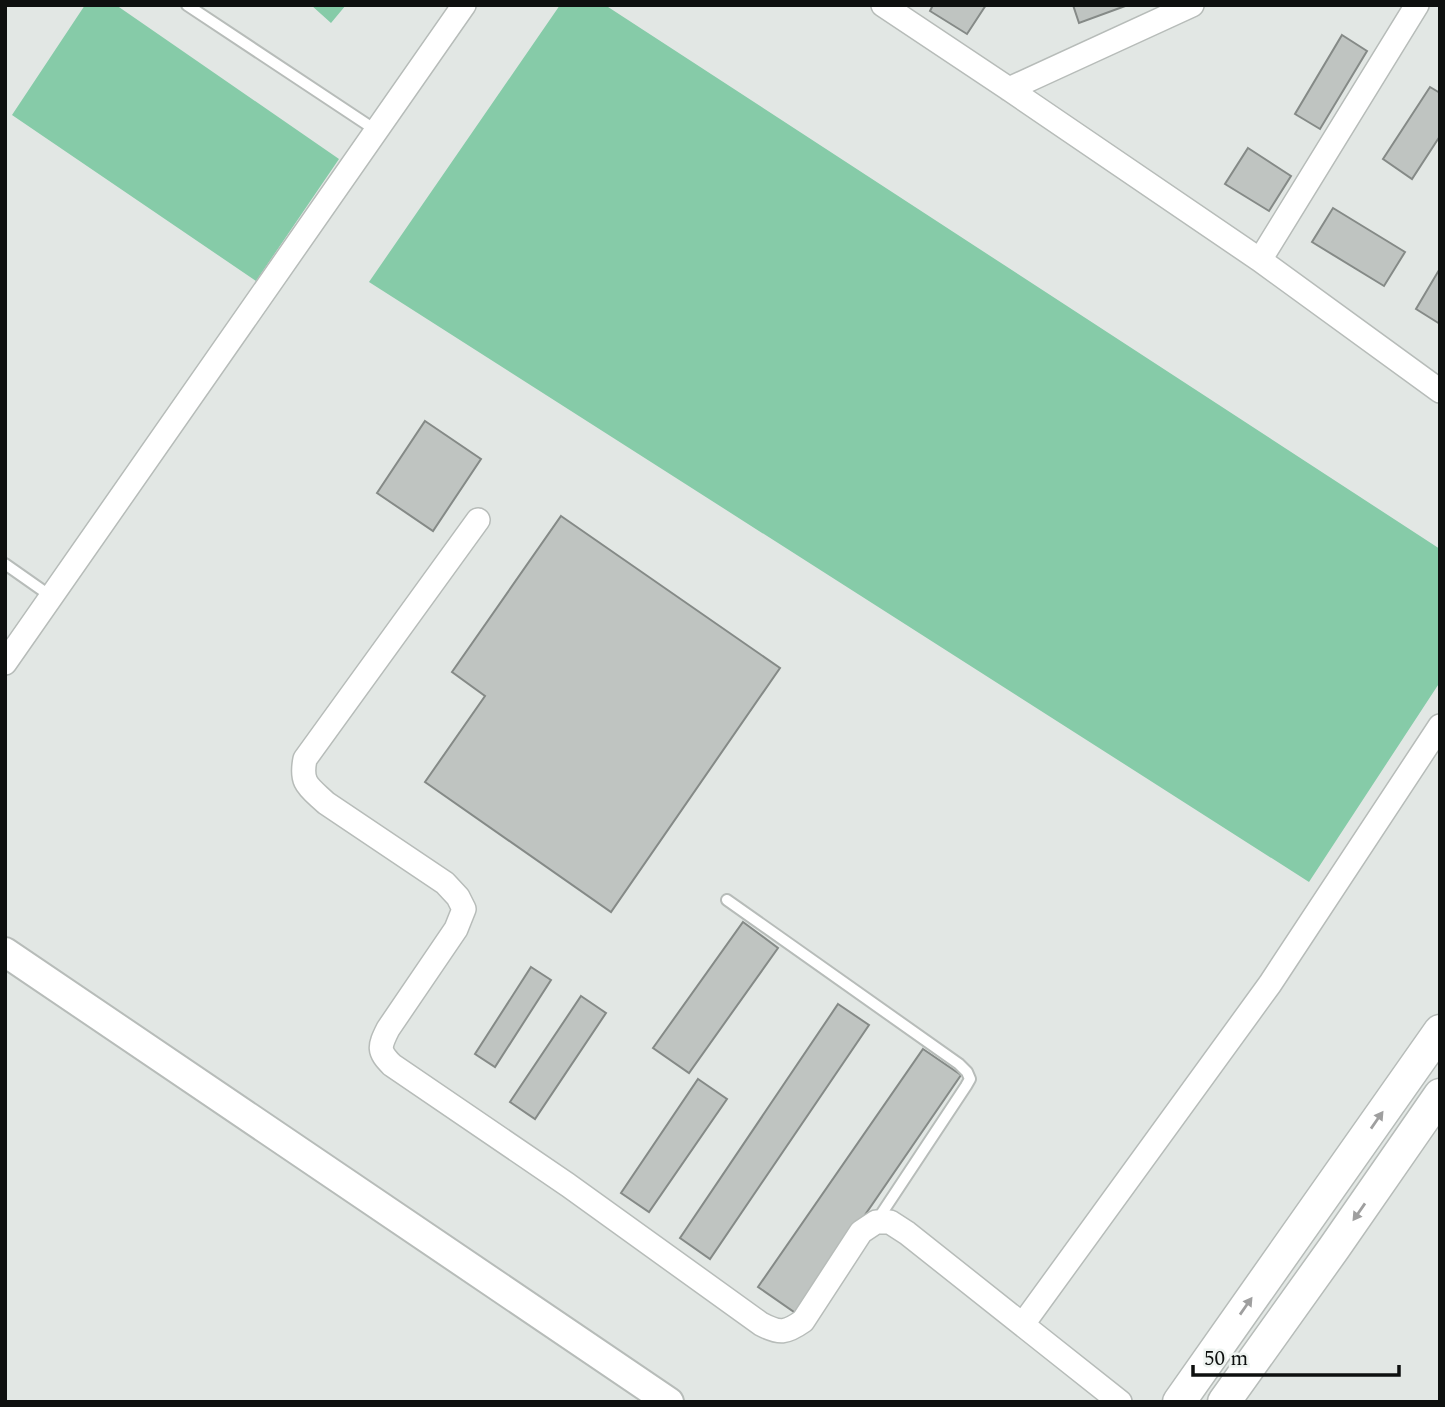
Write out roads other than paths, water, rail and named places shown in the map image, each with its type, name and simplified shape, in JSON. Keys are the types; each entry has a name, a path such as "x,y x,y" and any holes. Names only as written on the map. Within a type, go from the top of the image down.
{"main road":[{"path":"1179,1402 1440,1031"},
{"path":"1224,1402 1440,1095"}],"street":[{"path":"5,663 464,5"},
{"path":"883,5 1260,260 1440,391"},
{"path":"1010,89 1192,5"},
{"path":"1260,260 1418,5"},
{"path":"478,520 305,758 302,774 309,787 326,803 445,883 458,897 464,909 456,929 388,1029 381,1045 382,1055 392,1065 774,1331 789,1331 803,1321 862,1232 876,1222 890,1222 1120,1402"},
{"path":"1023,1324 1270,984 1440,726"},
{"path":"5,952 668,1402"}],"lane":[{"path":"187,5 377,131"},
{"path":"5,564 52,597"},
{"path":"727,900 967,1072 970,1079 967,1086 876,1222"}]}
